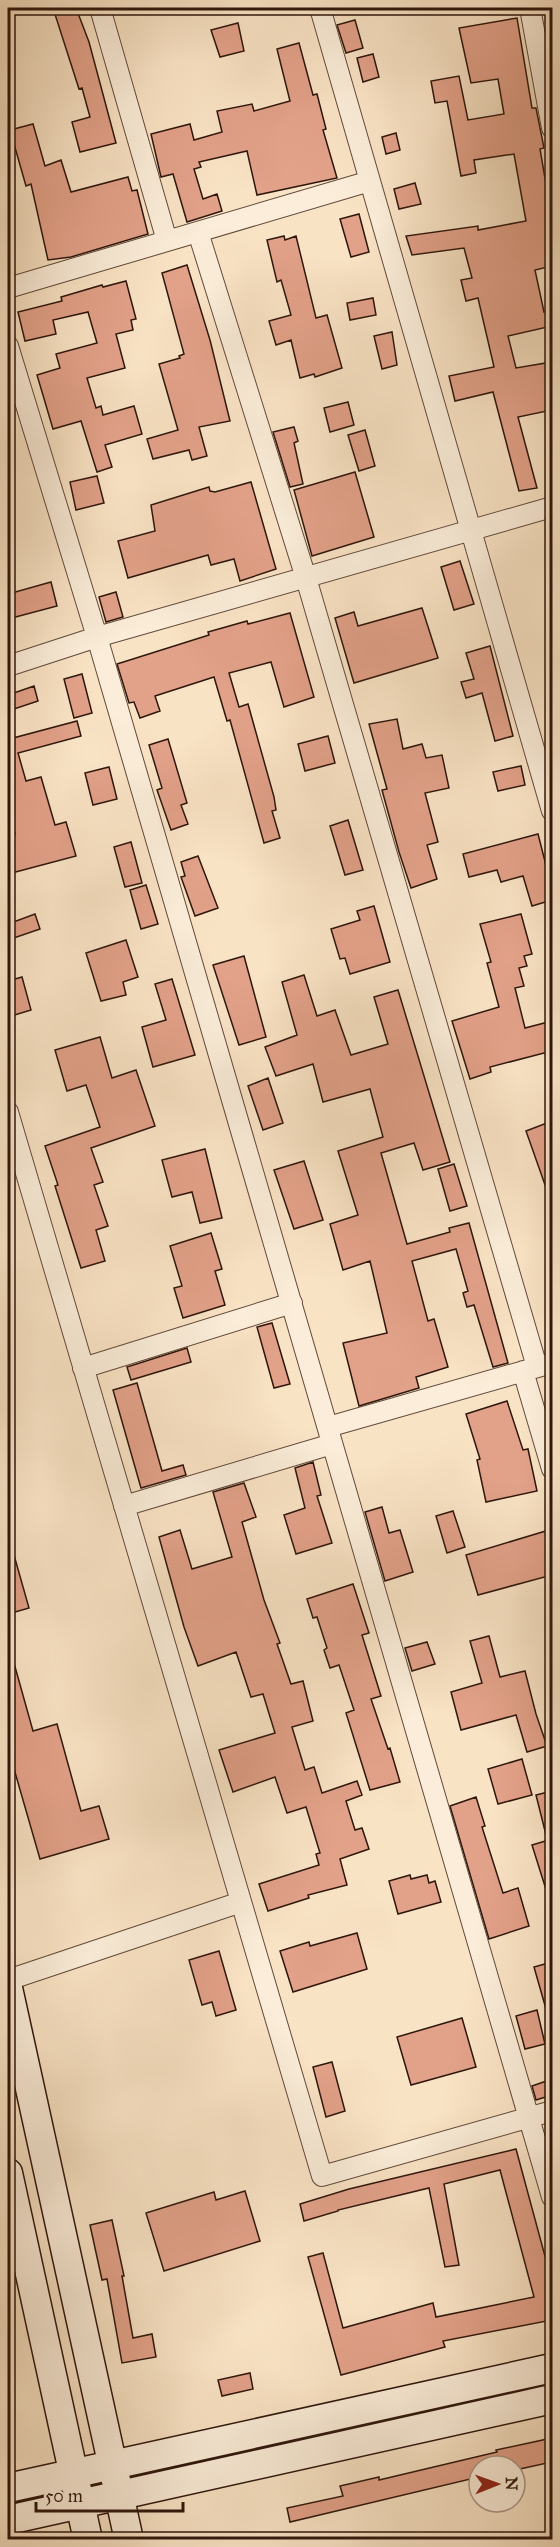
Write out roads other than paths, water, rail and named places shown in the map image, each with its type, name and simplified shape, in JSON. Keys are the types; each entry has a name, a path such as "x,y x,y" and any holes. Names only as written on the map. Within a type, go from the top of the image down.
{"main road":[{"path":"8,1988 129,2540"},
{"path":"8,2173 88,2540"},
{"path":"8,2488 552,2368"},
{"path":"8,2520 552,2399"}],"street":[{"path":"100,8 167,241"},
{"path":"320,8 552,811"},
{"path":"530,8 552,128"},
{"path":"8,288 370,181"},
{"path":"198,232 306,578 538,1367 552,1469"},
{"path":"8,346 97,637 552,2197"},
{"path":"8,666 97,637 552,507"},
{"path":"8,1112 322,2176 552,2111"},
{"path":"83,1368 292,1303"},
{"path":"124,1506 538,1367"},
{"path":"8,1980 241,1902"}]}
